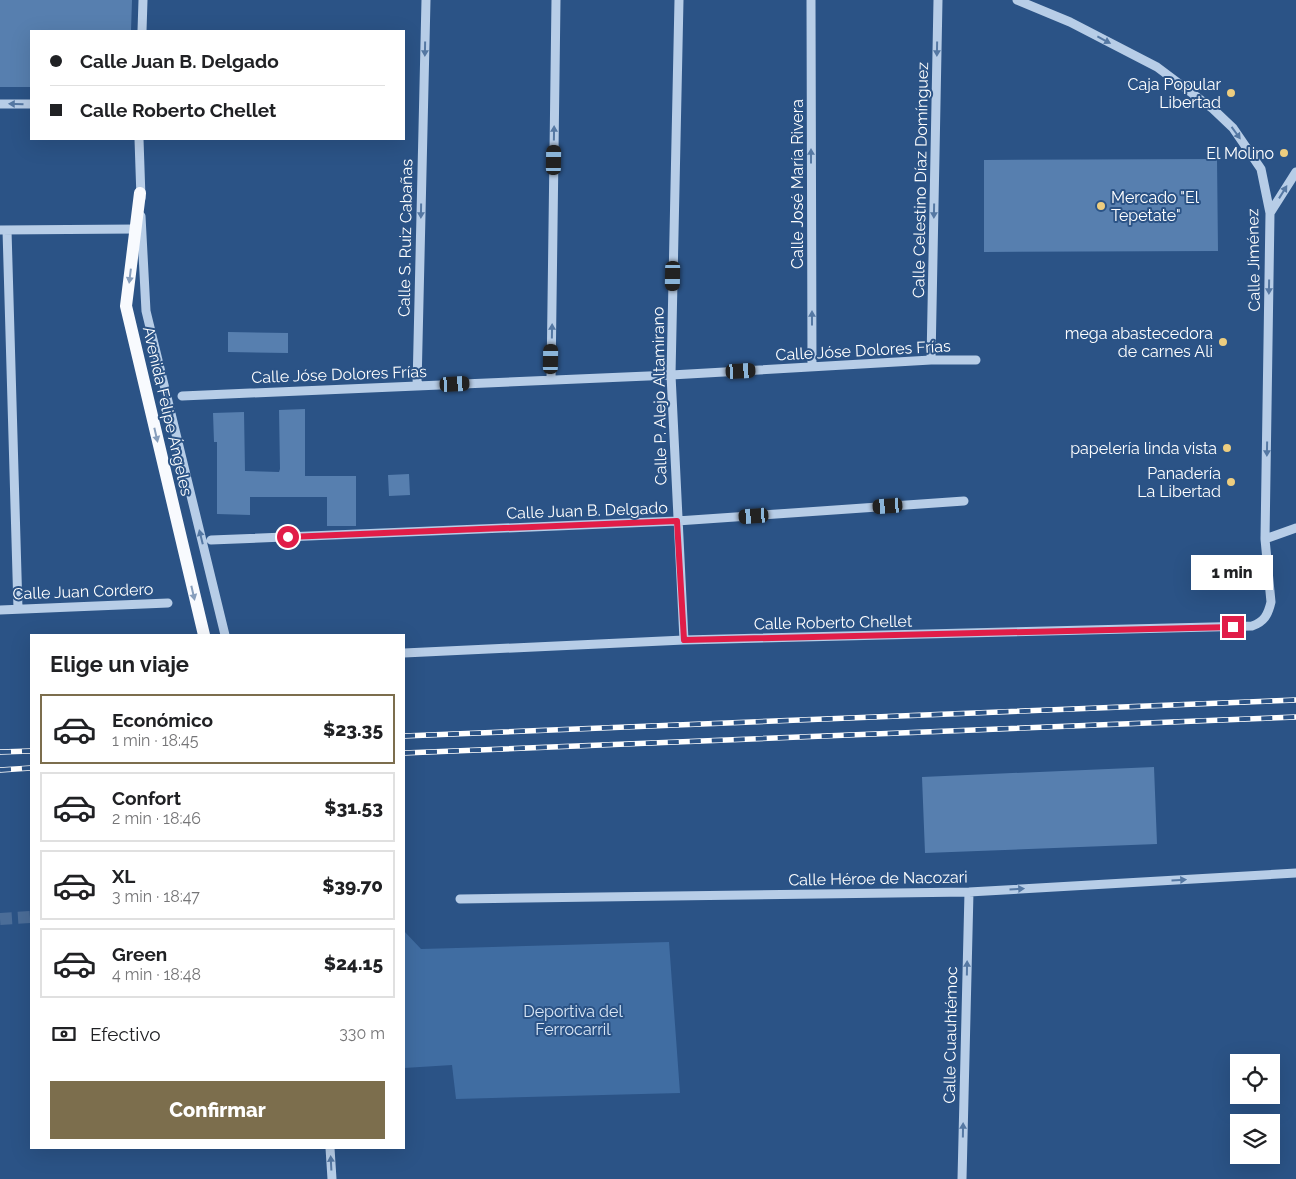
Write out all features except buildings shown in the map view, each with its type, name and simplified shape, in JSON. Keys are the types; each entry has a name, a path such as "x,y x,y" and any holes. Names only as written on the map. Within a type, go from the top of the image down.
{"main road":[{"name":"Avenida Felipe Ángeles","path":"140,193 126,306 204,634"}],"street":[{"path":"142,30 143,0"},
{"name":"Calle S. Ruiz Cabañas","path":"417,386 426,0"},
{"path":"551,379 556,0"},
{"name":"Calle P. Alejo Altamirano","path":"678,0 671,375 684,640"},
{"name":"Calle José María Rivera","path":"811,0 812,367"},
{"name":"Calle Celestino Díaz Domínguez","path":"931,360 938,0"},
{"name":"Calle Jiménez","path":"1017,0 1070,22 1157,67 1213,110 1233,128 1261,169 1270,213 1265,539 1270,602 1269,612 1262,622"},
{"path":"0,104 30,104"},
{"name":"Avenida Felipe Ángeles","path":"139,140 146,312 225,634"},
{"path":"1270,213 1296,172"},
{"path":"18,609 4,230 136,229"},
{"name":"Calle Jóse Dolores Frías","path":"182,396 671,375 931,360 976,360"},
{"name":"Calle Juan B. Delgado","path":"210,540 677,521 964,500"},
{"path":"1265,539 1296,528"},
{"name":"Calle Juan Cordero","path":"0,610 168,603"},
{"name":"Calle Roberto Chellet","path":"405,653 684,640 1252,626 1262,622"},
{"name":"Calle Héroe de Nacozari","path":"460,899 968,892 1296,873"},
{"name":"Calle Cuauhtémoc","path":"962,1179 968,892"},
{"path":"330,1149 332,1179"}],"green space":[{"name":"Deportiva del Ferrocarril","path":"405,932 421,949 669,942 680,1093 456,1099 452,1065 405,1068"}],"tunnel":[{"path":"0,919 30,917"}],"railway":[{"path":"405,736 1296,700"},
{"path":"405,753 1296,717"},
{"path":"0,752 30,751"},
{"path":"0,770 30,768"}],"place":[{"name":"Caja Popular Libertad","path":"1231,93"},
{"name":"El Molino","path":"1284,153"},
{"name":"Mercado \"El Tepetate\"","path":"1101,206"},
{"name":"mega abastecedora de carnes Ali","path":"1223,342"},
{"name":"papelería linda vista","path":"1227,448"},
{"name":"Panadería La Libertad","path":"1231,482"}],"route":[{"path":"288,537 677,521 684,640 1233,627"}]}
